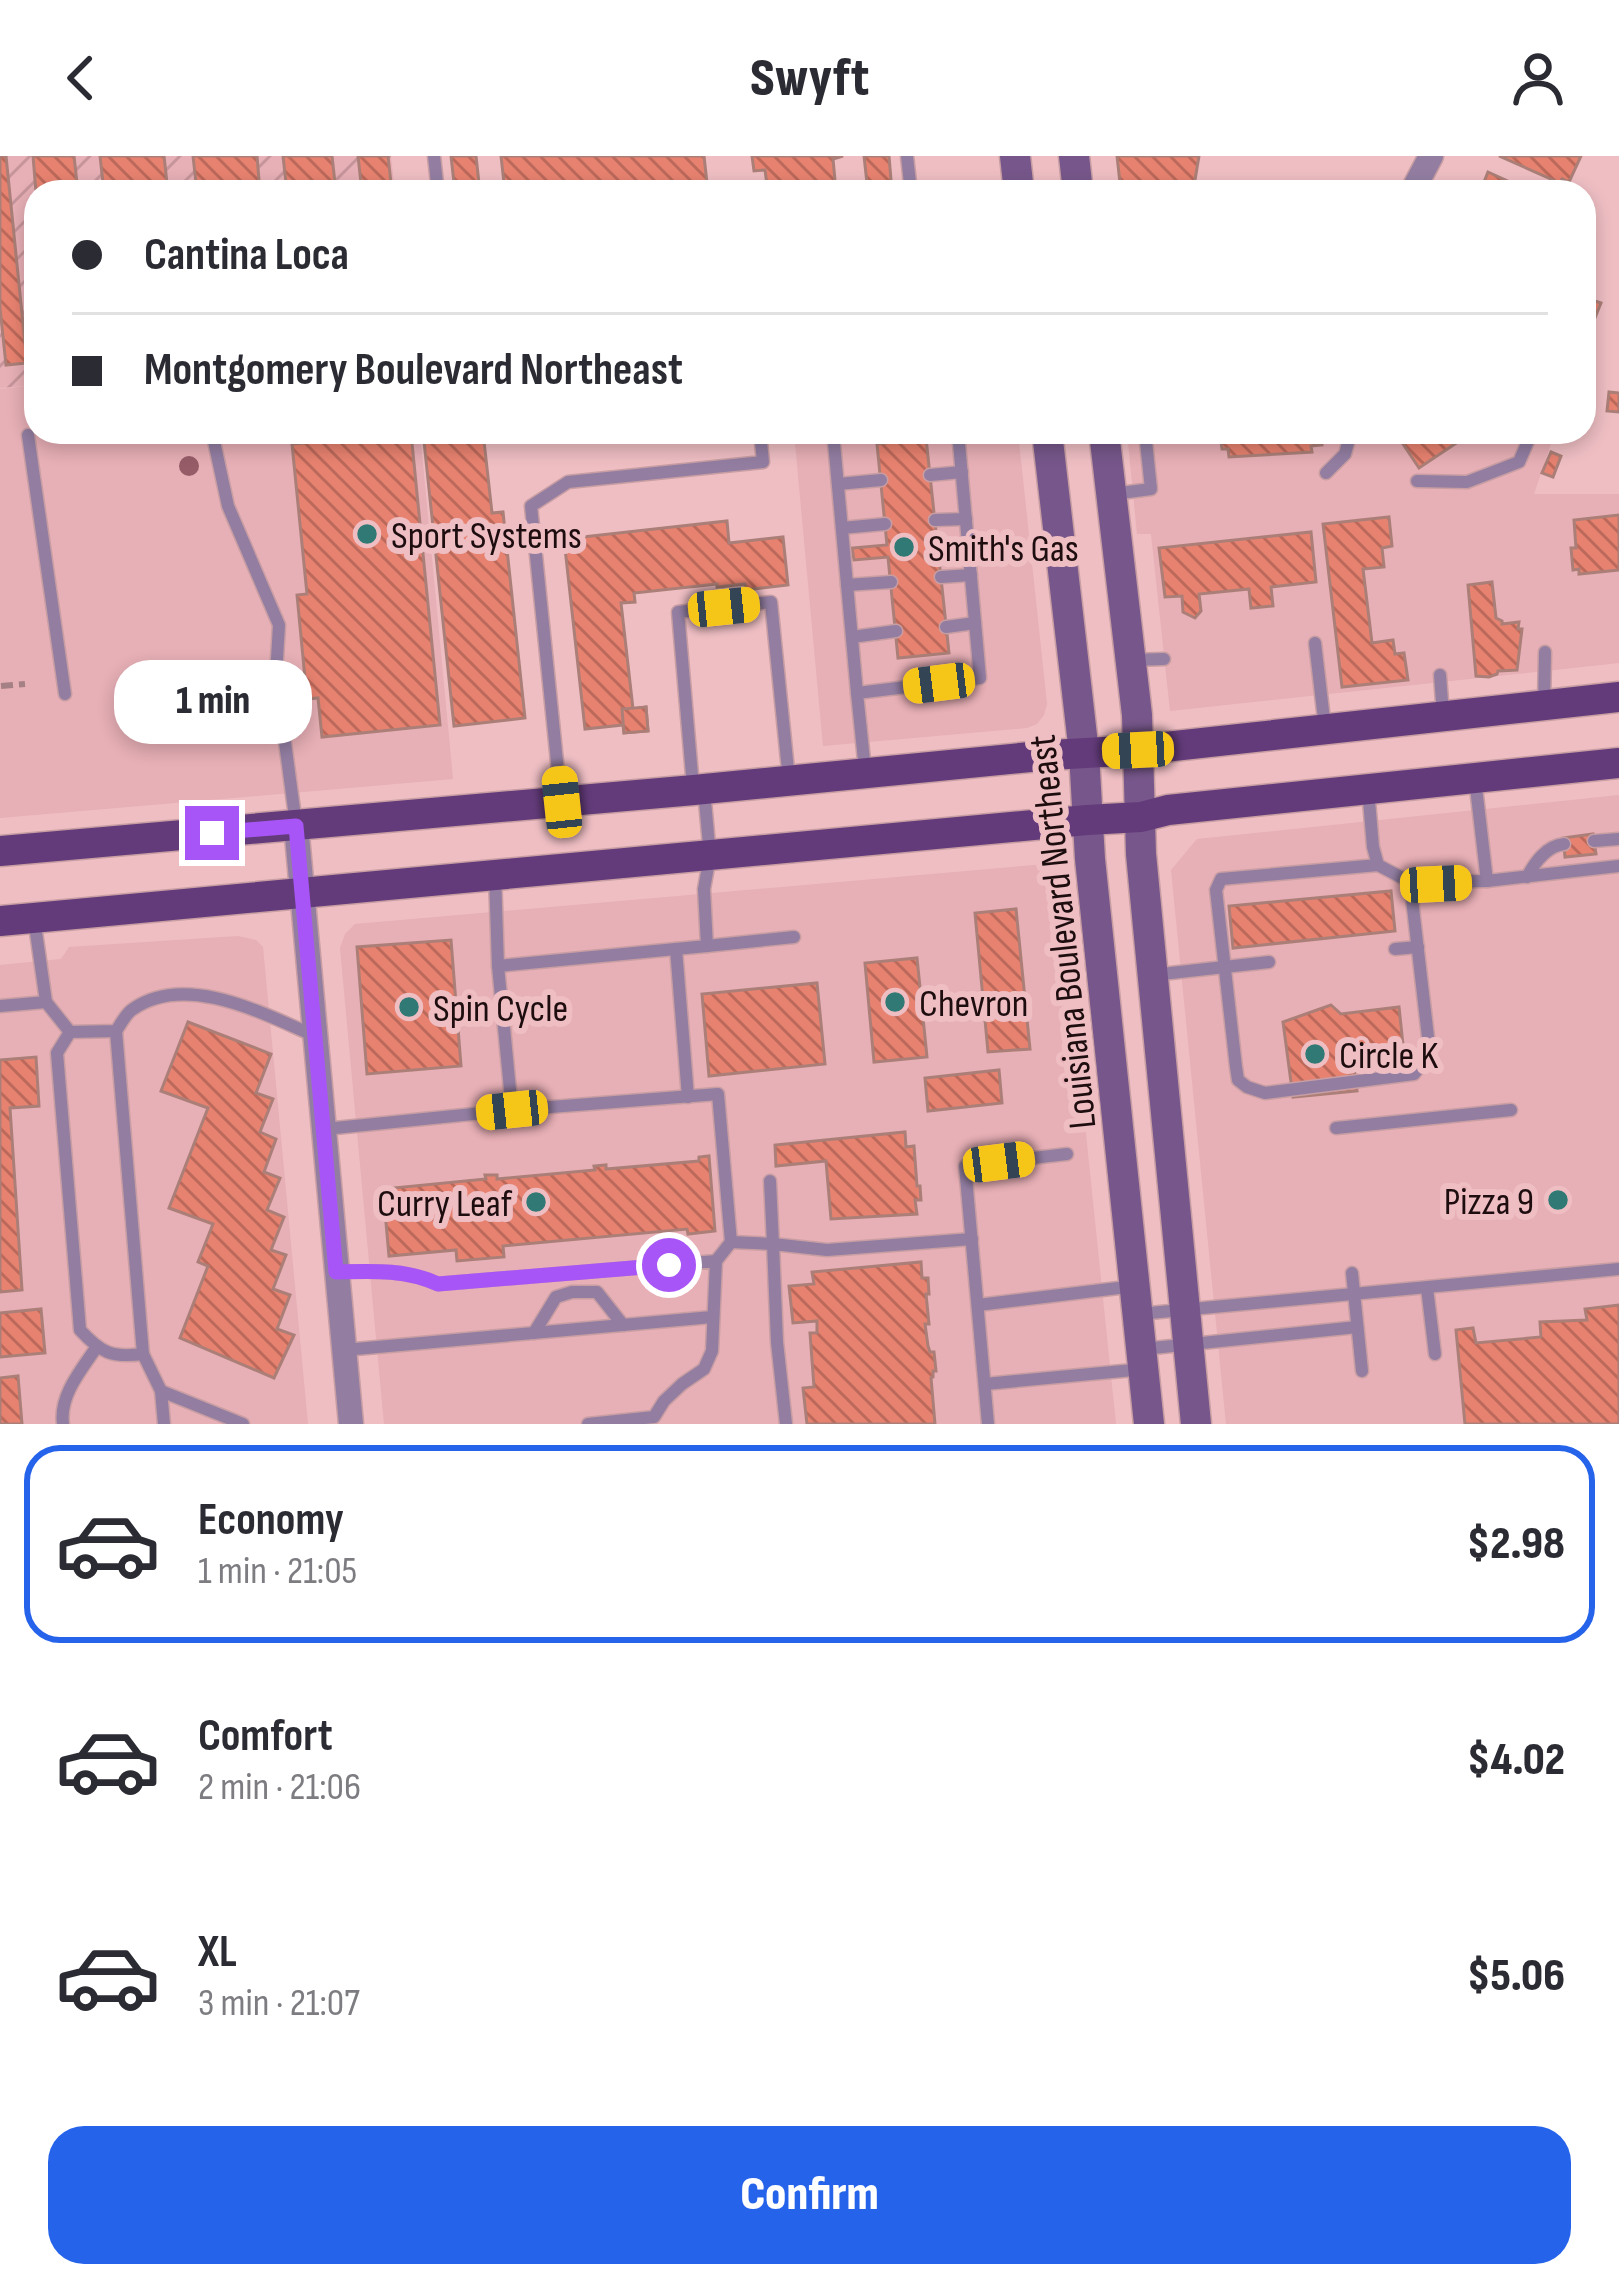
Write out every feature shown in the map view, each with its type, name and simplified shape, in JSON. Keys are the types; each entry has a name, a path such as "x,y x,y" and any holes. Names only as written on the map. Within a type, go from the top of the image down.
{"main road":[{"name":"Louisiana Boulevard Northeast","path":"1048,444 1084,753 1149,1424"},
{"path":"1106,444 1130,661 1153,975 1196,1424"},
{"path":"0,851 1138,750 1619,697"},
{"path":"0,921 1141,817 1168,810 1619,763"}],"street":[{"path":"296,826 351,1424"}],"lane":[{"path":"29,444 65,694"},
{"path":"215,444 228,506 279,625 276,676 296,826"},
{"path":"562,802 531,506 568,482 763,462 761,444"},
{"path":"834,444 866,774"},
{"path":"857,693 980,678 959,444"},
{"path":"1112,495 1151,489 1146,444"},
{"path":"1326,472 1346,454 1348,444"},
{"path":"1417,481 1467,482 1519,462 1527,444"},
{"path":"930,475 962,472"},
{"path":"838,484 880,480"},
{"path":"935,520 966,519"},
{"path":"842,528 885,524"},
{"path":"940,577 971,574"},
{"path":"847,585 891,581"},
{"path":"707,946 704,889 710,856 678,612 771,602 790,781"},
{"path":"946,627 976,623"},
{"path":"852,637 896,631"},
{"path":"1315,643 1325,728"},
{"path":"1544,705 1545,652"},
{"path":"1130,661 1165,658"},
{"path":"1440,675 1444,716"},
{"path":"1475,778 1487,881"},
{"path":"1368,789 1378,865"},
{"path":"1594,842 1619,839"},
{"path":"1527,877 1536,861 1555,845 1564,844"},
{"path":"1410,882 1428,1037 1424,1061 1414,1074 1265,1093 1238,1080 1216,890 1221,879 1378,865 1410,882 1487,881 1619,866"},
{"path":"495,875 512,1110"},
{"path":"34,918 46,1002 70,1032"},
{"path":"498,966 794,937"},
{"path":"1395,950 1418,947"},
{"path":"676,949 688,1097"},
{"path":"1153,975 1269,962"},
{"path":"164,1424 161,1391 143,1354 116,1031 130,1010 158,998 197,995 237,1002 315,1036"},
{"path":"0,1006 46,1002"},
{"path":"70,1032 116,1031"},
{"path":"70,1032 57,1053 80,1330 96,1348 120,1357 143,1354"},
{"path":"323,1129 718,1094 730,1242 716,1262 712,1351 704,1369 664,1401 654,1417 588,1424"},
{"path":"1336,1128 1511,1110"},
{"path":"988,1424 965,1166 1067,1154"},
{"path":"770,1181 786,1424"},
{"path":"730,1242 827,1250 972,1240"},
{"path":"336,1272 390,1271 438,1284 716,1262"},
{"path":"978,1305 1137,1300 1184,1311 1619,1269"},
{"path":"1352,1273 1362,1371"},
{"path":"1427,1288 1435,1354"},
{"path":"534,1333 556,1297 572,1292 597,1292 623,1325"},
{"path":"344,1350 712,1317"},
{"path":"985,1384 1143,1359 1187,1343 1358,1327"},
{"path":"63,1424 61,1412 73,1382 96,1348"},
{"path":"161,1391 243,1424"}],"path":[{"path":"2,686 25,684"}],"shaded area":[{"path":"0,156 391,156 394,180 24,180 24,386 0,388"},
{"path":"24,386 24,444 421,444 453,779 0,818 0,389"},
{"path":"795,444 1019,444 1047,704 1044,715 1027,728 823,746"},
{"path":"1128,444 1551,444 1534,494 1619,494 1619,663 1170,711 1151,534 1137,534"},
{"path":"1619,795 1619,1424 1226,1424 1171,870 1197,839"},
{"path":"1055,864 1116,1424 384,1424 340,948 355,924"},
{"path":"238,936 263,947 308,1424 0,1424 0,965 61,959 69,947"}],"building":[{"path":"0,156 6,156 24,363 6,365 0,308"},
{"path":"33,156 74,156 77,180 35,180"},
{"path":"100,156 164,156 167,180 103,180"},
{"path":"193,156 257,156 259,180 196,180"},
{"path":"283,156 332,156 335,180 286,180"},
{"path":"358,156 388,156 391,180 361,180"},
{"path":"451,156 476,156 479,180 454,180"},
{"path":"501,156 704,156 707,180 504,180"},
{"path":"752,156 843,156 833,159 835,180 766,180 765,170 754,171"},
{"path":"864,156 889,156 891,180 867,180"},
{"path":"1117,156 1199,156 1195,180 1120,180"},
{"path":"1499,156 1581,156 1570,180 1553,180"},
{"path":"1609,392 1619,393 1619,412 1607,411"},
{"path":"292,444 412,444 440,725 322,737 318,698 307,699 297,595 307,594"},
{"path":"424,444 484,444 492,513 503,512 525,718 454,726"},
{"name":"Smith's Gas","path":"877,444 927,444 949,653 898,658 888,557 854,560 852,548 887,545"},
{"path":"1221,444 1322,445 1311,446 1312,452 1229,457 1228,449"},
{"path":"1403,444 1455,444 1419,468"},
{"path":"1551,452 1561,456 1553,477 1542,473"},
{"path":"1619,515 1619,570 1579,574 1579,569 1573,570 1574,520"},
{"path":"1389,517 1392,546 1382,548 1384,567 1363,569 1372,643 1393,640 1395,654 1404,653 1408,680 1342,687 1323,524"},
{"path":"727,521 729,543 783,537 788,585 746,590 745,584 717,584 634,593 635,602 621,603 633,709 646,707 648,731 624,733 623,725 585,729 564,539"},
{"path":"1311,532 1316,582 1271,587 1273,606 1251,608 1249,589 1199,594 1201,611 1195,618 1183,612 1182,596 1165,597 1159,548"},
{"path":"1492,582 1496,618 1502,624 1519,622 1518,629 1522,629 1517,670 1476,676 1468,585"},
{"path":"646,707 648,731 624,733 622,709"},
{"path":"1593,834 1596,854 1565,857 1563,838"},
{"path":"1391,891 1395,931 1233,948 1229,906"},
{"path":"1016,909 1030,1049 988,1052 975,913"},
{"name":"Spin Cycle","path":"451,940 461,1066 367,1074 357,947"},
{"path":"917,958 927,1057 874,1062 865,963"},
{"path":"817,983 825,1064 709,1076 702,994"},
{"path":"1331,1005 1341,1014 1399,1007 1405,1064 1354,1068 1357,1091 1293,1097 1283,1022"},
{"path":"188,1022 271,1054 256,1093 273,1099 260,1132 276,1139 264,1172 280,1178 267,1210 284,1217 271,1250 286,1255 273,1289 290,1295 277,1329 294,1335 274,1378 180,1338 208,1266 198,1262 213,1224 169,1208 208,1108 161,1091"},
{"path":"36,1057 39,1106 10,1108 22,1290 0,1292 0,1060"},
{"path":"999,1070 1002,1103 928,1111 925,1078"},
{"path":"905,1132 906,1147 914,1146 920,1186 917,1214 831,1219 826,1161 776,1166 775,1145"},
{"path":"709,1156 715,1231 688,1234 687,1229 503,1246 504,1257 457,1261 456,1250 389,1256 383,1189 486,1179 485,1175 497,1175 497,1179 595,1170 594,1166 699,1161"},
{"path":"921,1262 922,1278 928,1278 929,1324 925,1324 936,1371 931,1378 935,1424 807,1424 803,1388 814,1387 810,1333 817,1333 817,1321 793,1323 789,1286 814,1284 812,1272"},
{"path":"1619,1305 1619,1424 1465,1424 1456,1330 1473,1328 1476,1343 1541,1337 1540,1322 1587,1320 1585,1309"},
{"path":"41,1309 45,1353 0,1357 0,1313"},
{"path":"18,1376 22,1424 0,1424 0,1378"}],"place":[{"name":"Sport Systems","path":"367,534"},
{"name":"Smith's Gas","path":"904,547"},
{"name":"Chevron","path":"895,1002"},
{"name":"Spin Cycle","path":"409,1007"},
{"name":"Circle K","path":"1315,1054"},
{"name":"Pizza 9","path":"1558,1200"},
{"name":"Curry Leaf","path":"536,1202"}],"route":[{"path":"212,833 296,826 336,1272 390,1271 438,1284 669,1265"}]}
